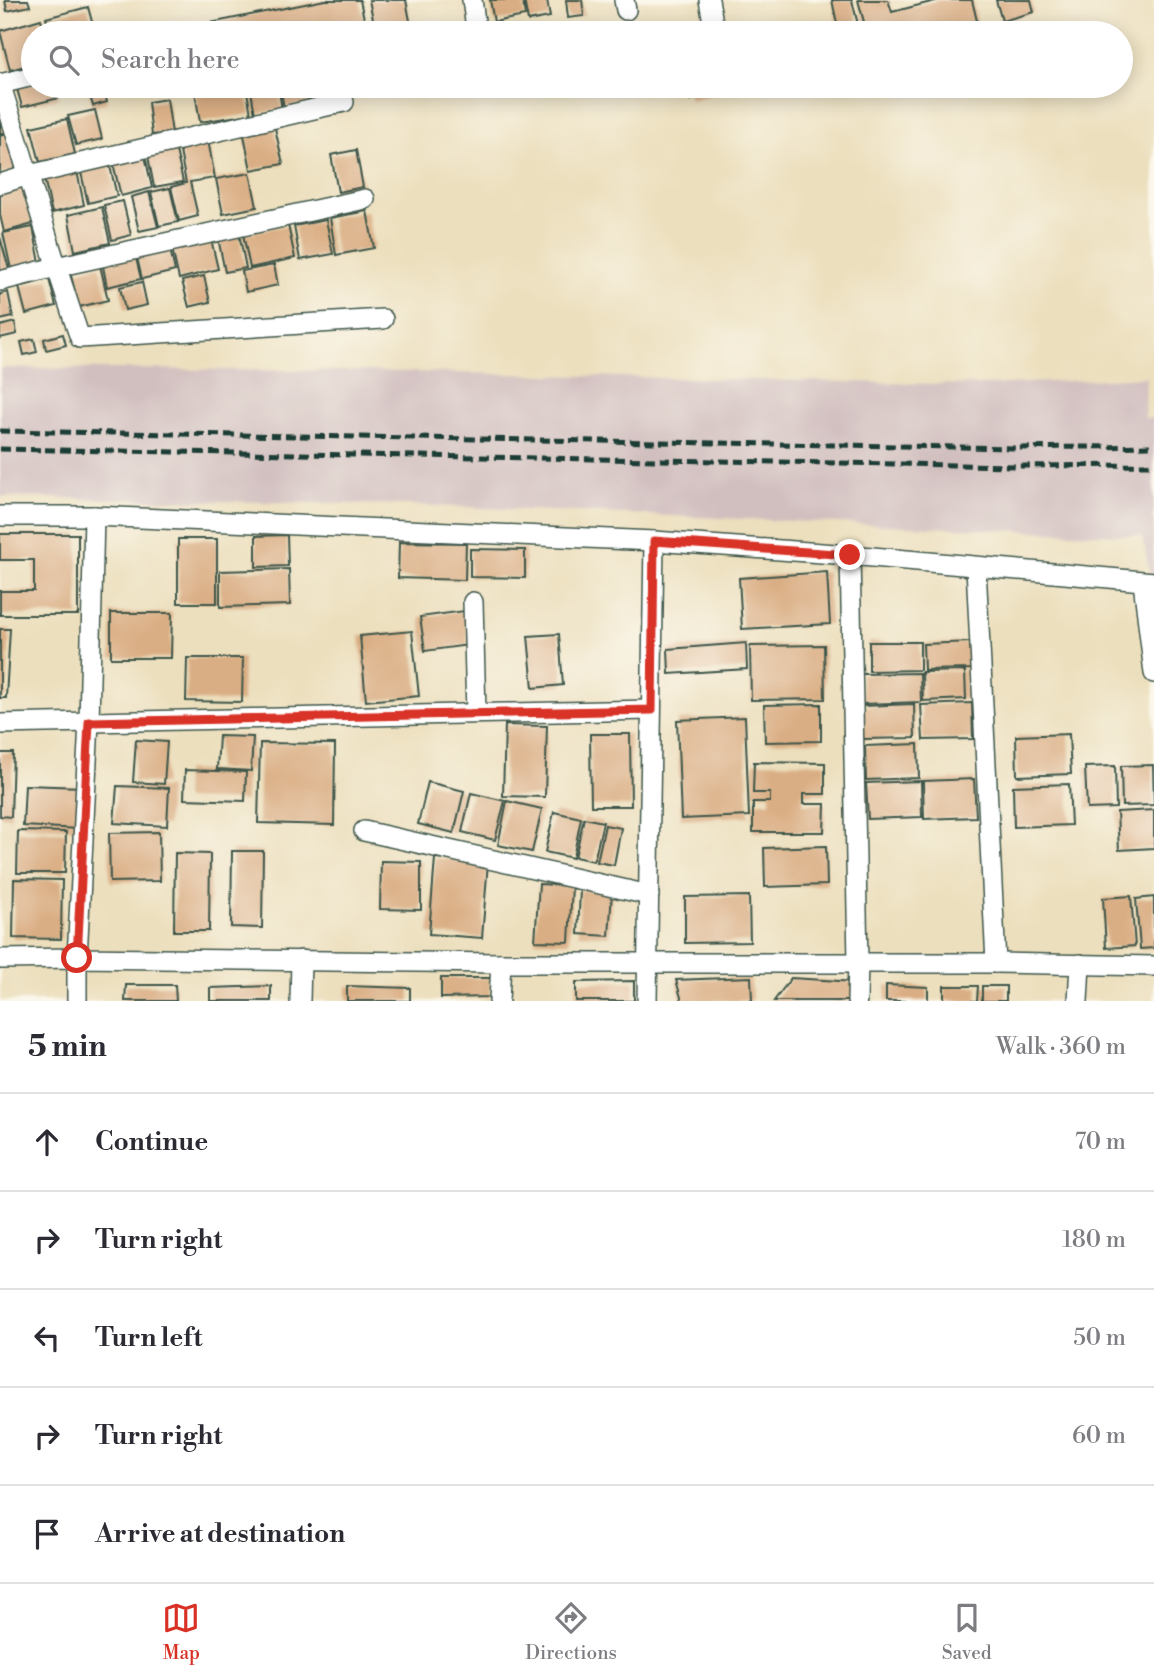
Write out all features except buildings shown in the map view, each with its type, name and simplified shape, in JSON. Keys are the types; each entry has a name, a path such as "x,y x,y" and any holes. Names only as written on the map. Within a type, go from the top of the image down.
{"street":[{"path":"472,0 475,21"},
{"path":"709,0 713,21"},
{"path":"21,79 0,84 80,338 383,320"},
{"path":"0,184 344,102"},
{"path":"0,281 365,199"},
{"path":"0,516 94,516 654,541 850,555 1149,582 1154,673"},
{"path":"77,1001 89,722 94,516"},
{"path":"647,1001 654,541"},
{"path":"850,555 857,1001"},
{"path":"976,567 996,962"},
{"path":"473,602 476,713"},
{"path":"0,724 652,710"},
{"path":"364,831 649,895"},
{"path":"0,959 501,963 996,962 1154,965"},
{"path":"300,1001 301,960"},
{"path":"499,1001 501,963"},
{"path":"1078,1001 1080,964"}],"shaded area":[{"path":"0,368 368,371 986,385 1146,377 1145,418 1154,418 1154,591 1142,536 412,505 0,497"}],"railway":[{"path":"0,431 1014,448 1154,446"},
{"path":"0,449 1017,466 1154,465"}],"route":[{"path":"77,958 89,722 652,710 654,541 850,555"}]}
